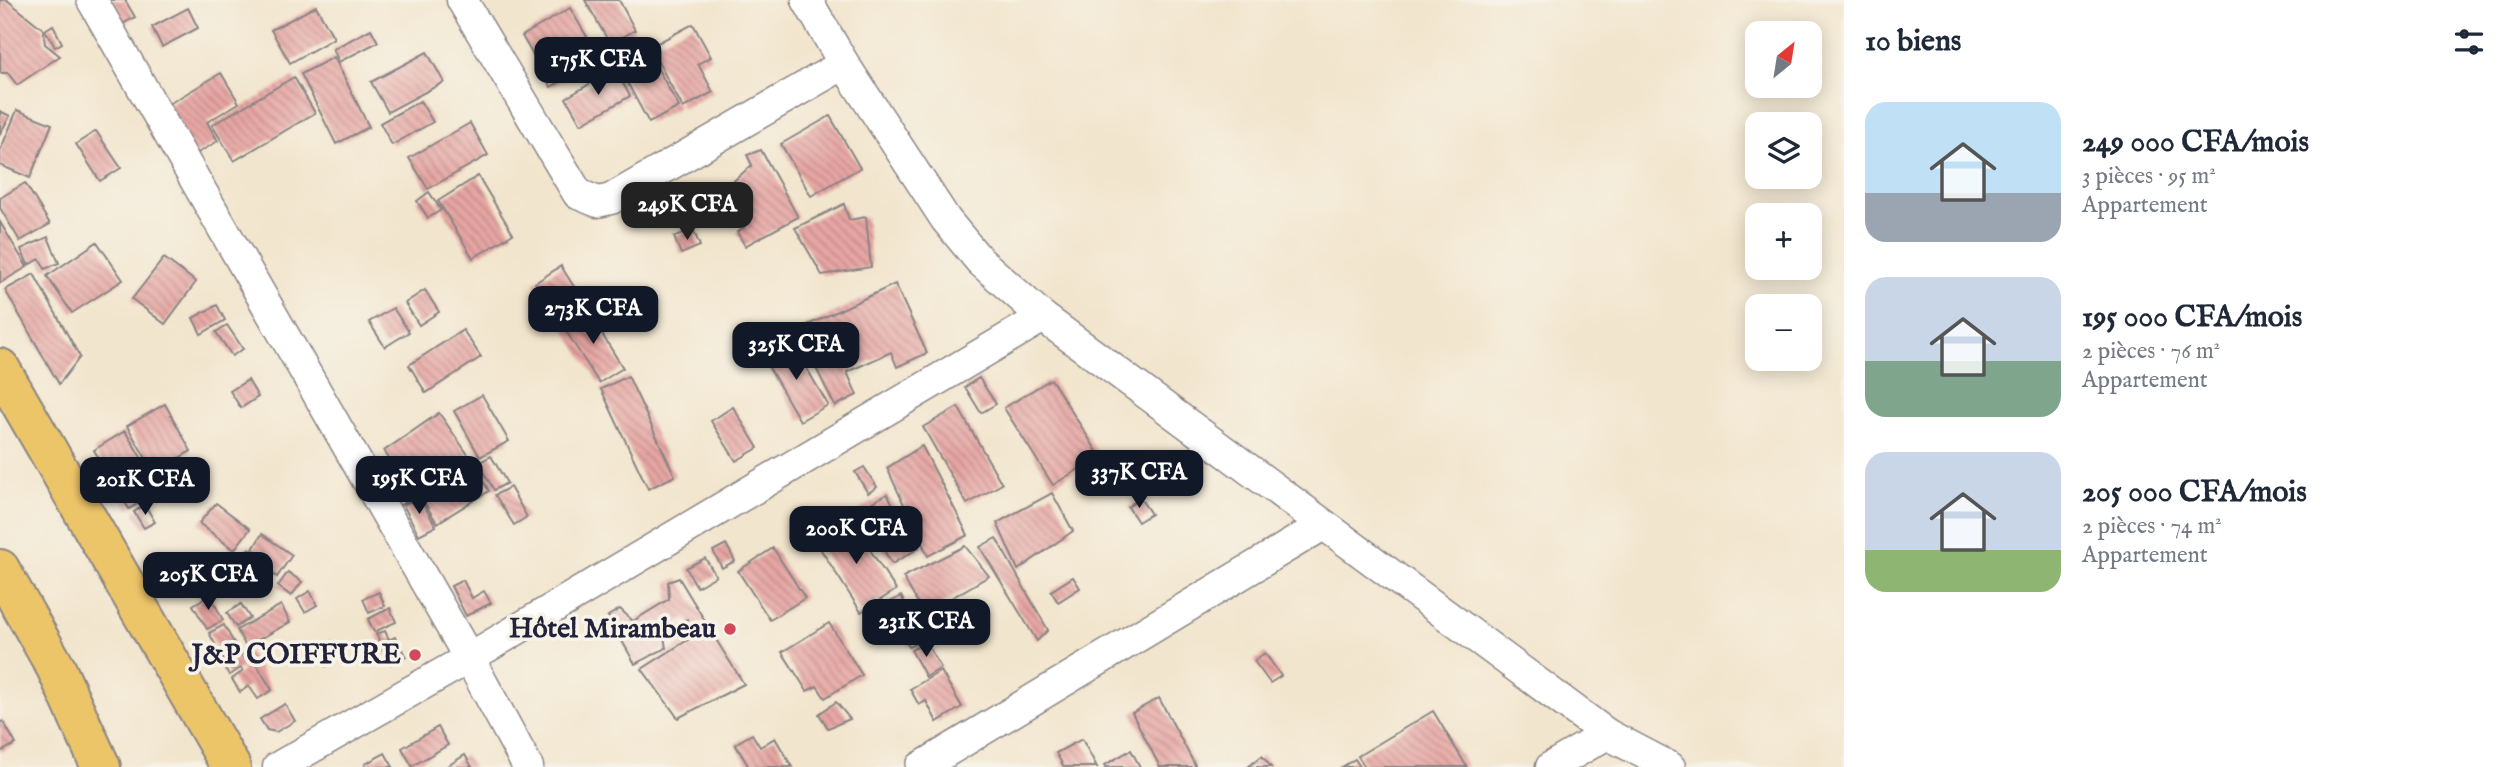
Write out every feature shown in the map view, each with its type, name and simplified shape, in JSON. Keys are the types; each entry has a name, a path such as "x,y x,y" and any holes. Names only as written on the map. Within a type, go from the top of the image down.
{"main road":[{"path":"0,368 231,767"},
{"path":"0,569 56,668 101,767"}],"street":[{"path":"92,0 469,658 528,767"},
{"path":"462,0 578,194 598,202 611,199 844,64"},
{"path":"807,0 844,64 946,220 980,261 1043,317 1607,734 1670,767"},
{"path":"278,767 469,658 1043,317"},
{"path":"921,767 1323,525"},
{"path":"1550,767 1607,734"}],"building":[{"path":"0,0 7,0 43,29 45,44 60,56 17,85 8,73 0,73"},
{"path":"100,0 125,0 135,17 117,27"},
{"path":"585,0 619,0 635,30 610,44"},
{"path":"316,6 334,38 290,63 271,30"},
{"path":"188,8 198,28 162,47 152,27"},
{"path":"570,8 600,59 551,87 522,36"},
{"path":"693,24 711,57 698,64 713,92 683,108 650,47"},
{"path":"53,25 62,43 55,47 45,30"},
{"path":"371,29 378,42 339,62 333,49"},
{"path":"648,51 679,107 649,123 619,67"},
{"path":"427,52 444,82 388,112 371,82"},
{"path":"334,57 369,127 336,144 301,74"},
{"path":"615,69 630,96 581,124 566,98"},
{"path":"221,73 239,103 207,122 218,141 191,157 162,108"},
{"path":"294,77 315,113 234,161 212,125"},
{"path":"420,101 433,122 392,145 380,123"},
{"path":"17,110 52,124 30,178 0,165 0,151"},
{"path":"0,111 10,116 0,134"},
{"path":"830,116 860,168 811,196 781,144"},
{"path":"470,123 488,155 428,189 409,158"},
{"path":"96,131 121,168 100,181 76,144"},
{"path":"761,150 798,217 745,246 737,232 744,228 721,192 752,165 747,155"},
{"path":"478,176 513,234 473,258 438,201"},
{"path":"25,183 50,224 20,241 0,208 0,198"},
{"path":"429,192 441,210 428,218 417,201"},
{"path":"844,204 849,220 866,217 871,267 822,275 795,228"},
{"path":"0,222 27,267 0,283"},
{"path":"693,229 700,246 681,254 674,237"},
{"path":"48,237 59,263 45,269 40,259 28,265 21,249"},
{"path":"97,242 123,280 72,313 47,276"},
{"path":"164,258 196,282 165,324 132,299"},
{"path":"561,266 586,306 559,322 535,283"},
{"path":"34,274 80,357 59,384 5,290"},
{"path":"895,284 927,353 897,367 891,352 847,372 857,395 835,406 797,330"},
{"path":"425,290 439,312 419,325 405,303"},
{"path":"217,305 225,320 201,334 193,318"},
{"path":"393,308 409,332 385,347 369,322"},
{"path":"587,310 623,368 599,383 562,325"},
{"path":"227,325 243,349 232,356 216,332"},
{"path":"463,330 481,357 426,393 409,365"},
{"path":"792,343 828,405 800,421 764,359"},
{"path":"628,376 675,476 648,489 601,389"},
{"path":"979,378 996,404 981,413 965,387"},
{"path":"1051,379 1100,456 1053,485 1004,408"},
{"path":"248,380 258,397 241,408 230,391"},
{"path":"482,395 509,441 480,457 454,411"},
{"path":"165,404 191,451 154,472 127,426"},
{"path":"733,407 758,448 736,461 711,421"},
{"path":"958,407 1002,484 967,504 923,427"},
{"path":"439,413 471,459 399,506 383,481 398,472 384,451"},
{"path":"125,431 161,490 129,509 94,450"},
{"path":"922,446 968,535 928,556 887,468"},
{"path":"491,456 507,483 494,490 478,463"},
{"path":"473,465 489,491 437,523 421,497"},
{"path":"864,467 877,487 868,493 855,472"},
{"path":"510,487 527,517 514,525 495,495"},
{"path":"1052,493 1073,531 1018,570 997,523"},
{"path":"887,494 919,548 892,564 860,509"},
{"path":"419,497 436,526 419,535 403,505"},
{"path":"1140,498 1151,514 1138,522 1128,507"},
{"path":"216,503 250,529 234,550 199,523"},
{"path":"145,505 155,522 144,528 134,512"},
{"path":"850,519 896,590 861,612 816,542"},
{"path":"262,534 292,555 277,577 263,567 268,559 253,549"},
{"path":"996,538 1048,630 1037,641 980,547"},
{"path":"726,544 735,561 722,568 713,551"},
{"path":"965,546 989,576 924,614 903,577"},
{"path":"250,548 259,563 245,572 236,556"},
{"path":"773,548 805,598 770,620 738,571"},
{"path":"705,558 716,576 697,587 686,568"},
{"path":"288,572 302,582 291,596 278,586"},
{"path":"1073,577 1080,588 1058,602 1051,591"},
{"path":"679,578 705,621 693,631 687,619 663,630 666,648 635,664 608,616 620,609 633,621 669,599 668,582"},
{"path":"463,580 472,598 484,591 491,603 466,616 451,586"},
{"path":"310,591 317,605 305,612 297,599"},
{"path":"379,592 385,606 369,613 363,599"},
{"path":"210,595 223,620 207,629 193,605"},
{"path":"901,596 925,639 909,647 885,605"},
{"path":"241,604 250,618 236,627 227,613"},
{"path":"281,605 290,622 246,647 237,630"},
{"path":"390,608 396,622 374,632 368,619"},
{"path":"829,623 862,675 825,698 817,686 807,691 782,652"},
{"path":"224,625 239,652 224,660 209,633"},
{"path":"708,627 744,684 678,718 642,669"},
{"path":"385,631 389,640 395,637 406,657 391,664 376,634"},
{"path":"332,641 341,654 326,666 316,653"},
{"path":"926,642 941,668 926,677 911,650"},
{"path":"248,651 272,690 258,699 249,686 240,692 232,679 243,671 241,668 229,675 224,666"},
{"path":"1265,653 1281,676 1270,683 1254,661"},
{"path":"941,671 962,707 937,722 926,701 919,705 910,689"},
{"path":"1159,698 1196,767 1160,767 1132,713"},
{"path":"836,702 850,719 828,728 819,714"},
{"path":"285,704 295,721 276,732 267,730 260,719"},
{"path":"1433,711 1467,767 1365,767 1358,756"},
{"path":"3,721 16,744 0,752 0,723"},
{"path":"438,727 448,745 412,766 402,748"},
{"path":"752,734 760,747 775,738 792,767 749,767 735,744"},
{"path":"1082,739 1097,767 1064,767 1056,753"},
{"path":"1131,750 1140,767 1106,767 1105,765"},
{"path":"385,753 393,767 366,767 365,764"},
{"path":"465,755 472,767 446,767"},
{"path":"1262,756 1271,767 1248,767"},
{"path":"1355,759 1360,767 1342,767"}],"place":[{"name":"Hôtel Mirambeau","path":"730,629"},
{"name":"J&P COIFFURE","path":"415,655"}]}
